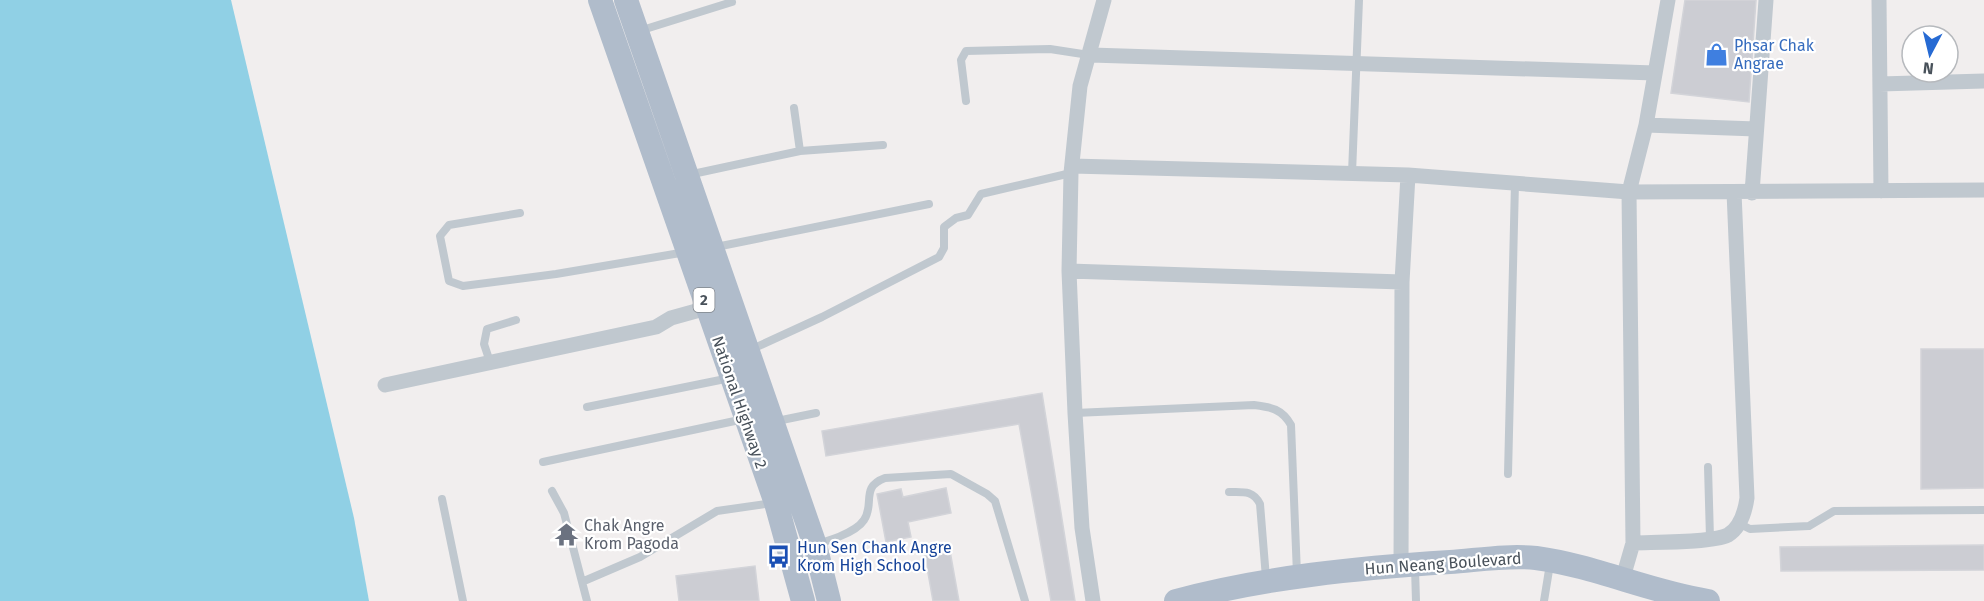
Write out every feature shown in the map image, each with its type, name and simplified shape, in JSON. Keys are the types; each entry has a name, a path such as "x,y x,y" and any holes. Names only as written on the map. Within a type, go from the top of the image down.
{"main road":[{"name":"National Highway 2","path":"600,0 641,118 748,351 759,420 787,500 815,544 829,601"},
{"name":"National Highway 2","path":"626,0 687,175 701,249 707,308 731,378 759,420"},
{"path":"641,118 665,111"},
{"name":"National Highway 2","path":"787,500 791,551 803,601"},
{"name":"Hun Neang Boulevard","path":"1190,599 1298,577 1408,564 1522,557 1550,561 1708,601"}],"street":[{"path":"1093,601 1082,528 1069,271 1071,169 1080,86 1091,55 1104,0"},
{"path":"1622,581 1633,543 1629,192 1646,125 1668,0"},
{"path":"1752,193 1766,0"},
{"path":"1879,0 1881,191"},
{"path":"1091,55 1655,73"},
{"path":"1880,84 1984,81"},
{"path":"1646,125 1756,129"},
{"path":"1071,169 1408,175 1629,192 1984,190"},
{"path":"1408,175 1402,282 1408,564"},
{"path":"1633,543 1728,535 1740,524 1745,512 1747,498 1734,192"},
{"path":"1069,271 1402,282"},
{"path":"385,385 656,327 671,318 707,308"}],"lane":[{"path":"1352,173 1359,0"},
{"path":"637,32 732,2"},
{"path":"966,101 961,60 966,51 1050,49 1091,55"},
{"path":"794,108 800,151"},
{"path":"687,175 800,151 884,146"},
{"path":"748,351 822,317 939,257 944,248 944,226 956,218 968,215 981,194 1071,169"},
{"path":"1508,474 1515,183"},
{"path":"520,213 449,225 440,236 449,281 463,286 556,274 701,249 929,204"},
{"path":"490,362 484,344 487,329 516,320"},
{"path":"587,408 731,378"},
{"path":"1075,413 1254,405 1275,408 1291,425 1298,577"},
{"path":"543,462 759,420 816,413"},
{"path":"1708,467 1710,538"},
{"path":"791,551 853,531 865,519 872,487 876,481 885,477 951,474 995,501 1025,601"},
{"path":"552,491 564,513 584,581 587,601"},
{"path":"1229,492 1250,492 1256,496 1260,504 1266,583"},
{"path":"442,499 463,601"},
{"path":"584,581 640,557 717,511 787,500"},
{"path":"1740,524 1750,529 1809,526 1834,511 1984,510"},
{"path":"1544,601 1550,561"},
{"path":"1408,564 1416,601"}],"water":[{"path":"0,0 231,0 354,518 369,601 0,601"}],"building":[{"name":"Phsar Chak Angrae","path":"1685,0 1756,0 1749,102 1671,93"},
{"path":"1921,349 1984,349 1984,488 1921,489"},
{"path":"1042,393 1075,601 1051,601 1019,424 826,456 822,431"},
{"path":"946,488 951,513 908,522 911,537 886,542 877,494 901,489 903,497"},
{"path":"1984,545 1984,570 1781,571 1780,547"},
{"path":"950,551 959,601 933,601 925,556"},
{"path":"755,566 759,601 679,601 676,576"}],"place":[{"name":"Phsar Chak Angrae","path":"1716,54"},
{"name":"Chak Angre Krom Pagoda","path":"566,534"},
{"name":"Hun Sen Chank Angre Krom High School","path":"779,556"}]}
